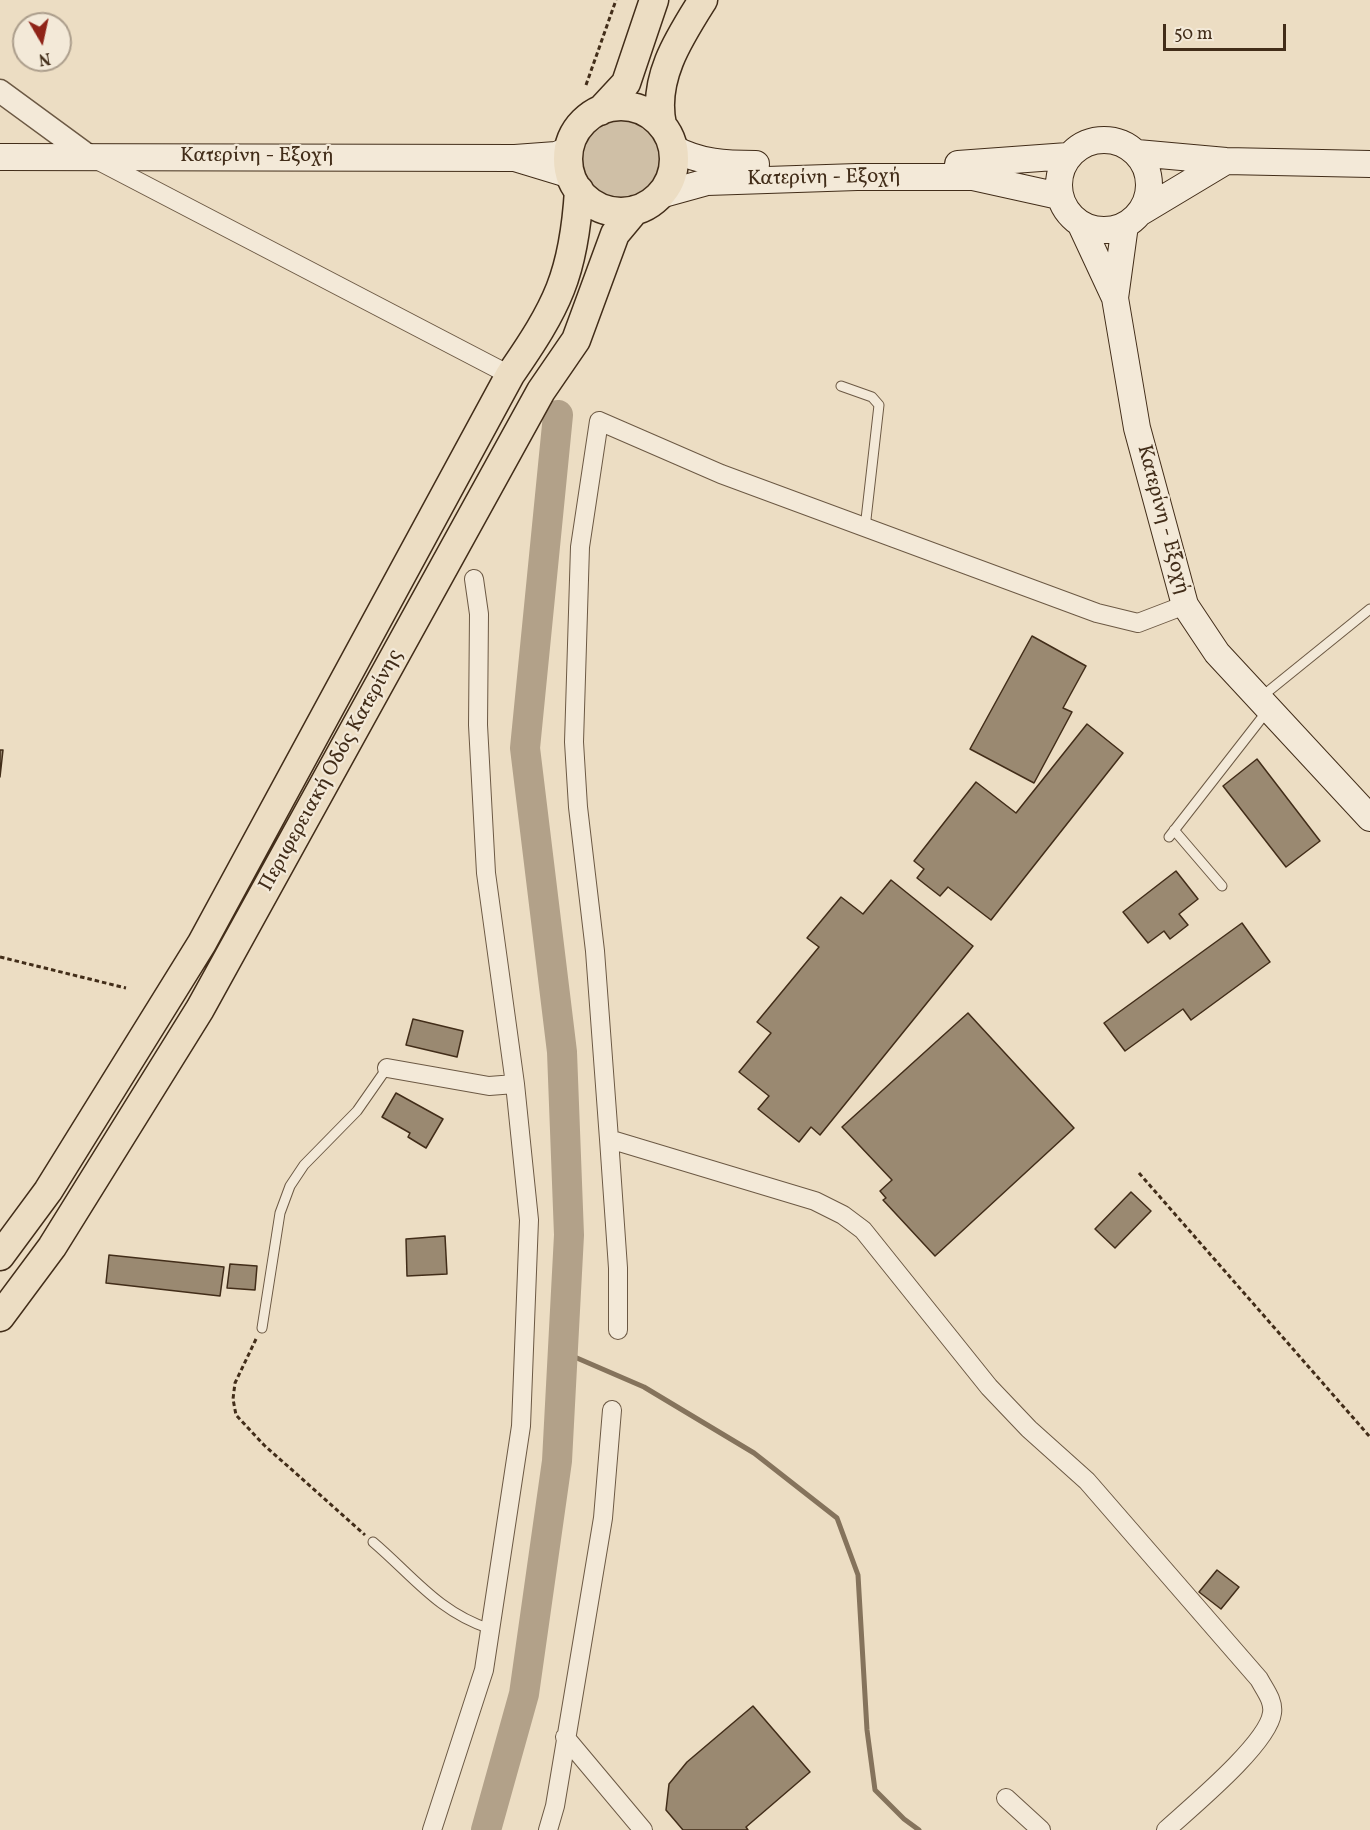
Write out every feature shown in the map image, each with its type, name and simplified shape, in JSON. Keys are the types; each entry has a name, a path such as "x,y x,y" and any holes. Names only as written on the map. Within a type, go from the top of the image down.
{"main road":[{"path":"654,0 626,83 600,111 580,127 573,172 591,202 606,210 635,210 647,205 660,195 673,173 658,97 680,35 703,0"},
{"path":"600,111 616,107 632,108 649,114 667,136"},
{"name":"Κατερίνη - Εξοχή","path":"667,136 690,157 729,164 874,161 975,165 1068,156 1080,145 1105,139 1123,143 1137,153 1146,166 1150,182 1148,197 1133,219 1115,298"},
{"path":"1137,153 1226,161 1370,164"},
{"name":"Κατερίνη - Εξοχή","path":"0,158 515,158 555,155 573,172"},
{"path":"1059,196 1061,170 1068,156"},
{"path":"1081,225 1099,231 1133,219 1226,161"},
{"name":"Περιφερειακή Οδός Κατερίνης","path":"0,1256 48,1191 202,943 510,375 552,310 569,266 577,223 573,172"},
{"name":"Κατερίνη - Εξοχή","path":"660,195 707,182 869,177 973,177 1059,196 1066,212 1081,225 1115,298 1137,428 1185,605 1216,654 1370,818"},
{"name":"Περιφερειακή Οδός Κατερίνης","path":"0,1317 52,1248 200,1009 542,391 576,340 615,234 635,210"}],"street":[{"path":"0,91 90,157 500,370"},
{"path":"618,1330 618,1268 595,951 578,807 574,742 580,547 598,421 721,474 1097,614 1138,623 1185,605"},
{"path":"432,1830 483,1670 490,1629 521,1426 529,1220 515,1084 486,873 478,724 479,614 474,579"},
{"path":"387,1068 489,1086 515,1084"},
{"path":"609,1139 815,1201 843,1215 862,1230 989,1388 1029,1429 1087,1481 1258,1680 1272,1707 1272,1716 1264,1731 1241,1760 1166,1830"},
{"path":"548,1830 555,1806 603,1518 612,1410"},
{"path":"566,1737 643,1830"},
{"path":"1006,1798 1041,1830"}],"lane":[{"path":"841,386 872,397 879,405 865,528"},
{"path":"1222,886 1172,834 1263,705 1370,609"},
{"path":"262,1328 280,1213 290,1186 304,1165 357,1111 387,1068"},
{"path":"373,1542 450,1612 466,1621 490,1629"}],"path":[{"path":"586,84 616,0"},
{"path":"0,957 126,988"},
{"path":"1139,1173 1370,1437"},
{"path":"262,1328 235,1383 233,1400 236,1415 264,1445 373,1542"}],"shaded area":[{"path":"621,120 636,123 649,131 657,144 660,159 657,174 649,187 636,195 621,198 606,195 593,187 585,174 582,159 585,144 593,131 606,123"}],"building":[{"path":"1032,636 1086,666 1063,708 1072,712 1034,783 970,749"},
{"path":"1087,724 1123,753 991,920 948,887 940,896 917,878 924,869 914,861 976,782 1016,813"},
{"path":"0,750 3,750 0,777"},
{"path":"1257,759 1320,841 1286,867 1223,786"},
{"path":"1176,871 1198,899 1179,914 1188,925 1170,939 1164,931 1148,943 1123,912"},
{"path":"891,880 973,946 820,1135 811,1127 799,1142 758,1109 769,1096 739,1072 771,1033 757,1022 819,947 807,938 841,897 863,914"},
{"path":"1242,923 1270,962 1191,1020 1183,1009 1125,1051 1104,1023"},
{"path":"968,1013 1074,1128 935,1256 883,1200 886,1198 880,1191 892,1180 842,1127"},
{"path":"413,1019 463,1031 457,1057 406,1045"},
{"path":"396,1093 443,1119 426,1148 408,1137 410,1133 382,1117"},
{"path":"1131,1192 1151,1211 1115,1248 1095,1229"},
{"path":"445,1236 447,1274 407,1276 406,1239"},
{"path":"109,1255 224,1267 220,1296 106,1283"},
{"path":"230,1264 257,1266 255,1290 227,1288"},
{"path":"1217,1570 1239,1587 1221,1609 1199,1592"},
{"path":"753,1706 810,1772 746,1827 748,1830 683,1830 666,1810 669,1784 687,1762"}],"waterway":[{"path":"486,1830 524,1694 557,1461 569,1235 562,1052 525,748 558,415"},
{"path":"563,1352 644,1387 754,1453 837,1518 858,1575 867,1730 875,1790 904,1819 919,1830"}]}
